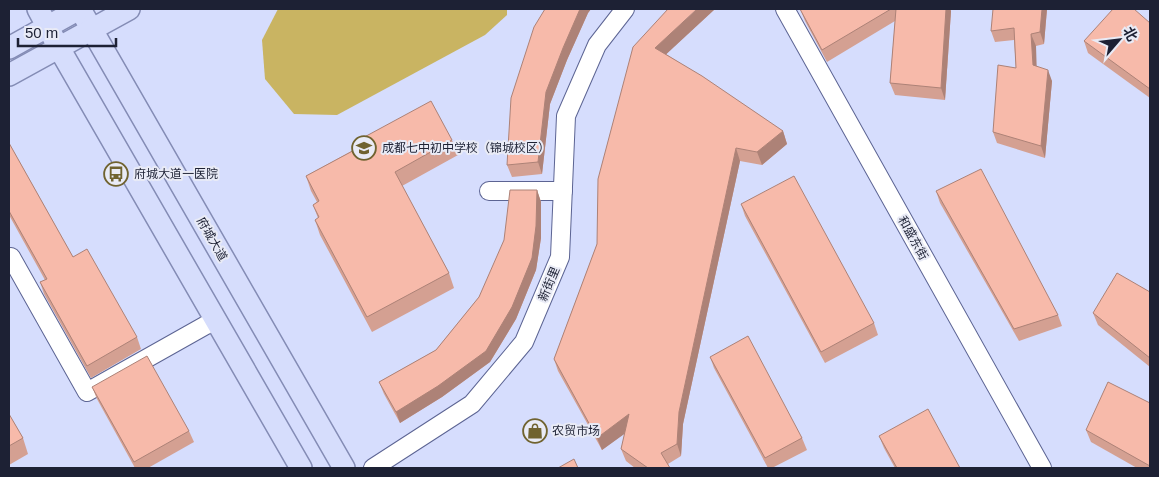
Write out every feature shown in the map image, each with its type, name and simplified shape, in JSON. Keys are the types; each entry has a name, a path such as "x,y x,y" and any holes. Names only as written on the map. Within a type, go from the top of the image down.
{"main road":[{"path":"9,75 129,9"},
{"path":"9,48 62,14"},
{"name":"府城大道","path":"62,14 344,468"},
{"name":"府城大道","path":"62,14 76,38 215,320 300,468"}],"street":[{"name":"新街里","path":"373,468 472,404 524,342 560,257 566,116 597,45 624,9"},
{"name":"和盛东街","path":"785,9 1042,468"},
{"path":"489,191 563,191"},
{"path":"9,258 10,256 87,392 215,320"}],"shaded area":[{"path":"278,9 507,9 507,15 485,35 337,115 294,114 265,79 262,40"}],"building":[{"path":"545,9 580,9 546,92 538,162 507,165 511,98 534,27"},
{"path":"668,9 697,9 655,48 702,76 783,131 757,152 736,148 679,412 677,444 661,453 670,468 648,468 621,449 629,414 597,438 554,359 597,244 598,179 633,47"},
{"path":"800,9 891,9 822,50"},
{"path":"896,9 946,9 941,88 890,83"},
{"path":"993,9 1042,9 1040,32 1031,34 1033,65 1048,70 1041,146 993,132 998,65 1016,68 1014,28 991,31"},
{"path":"1113,9 1134,9 1150,23 1150,89 1084,41"},
{"path":"431,101 452,140 395,172 449,273 367,317 315,220 319,217 313,205 319,201 306,176 360,147 357,141"},
{"path":"9,143 73,257 87,249 137,337 87,366 40,282 47,279 9,211"},
{"path":"981,169 1058,315 1014,329 936,191"},
{"path":"794,176 874,323 821,352 741,204"},
{"path":"510,190 537,190 536,226 532,258 512,307 486,351 438,386 396,412 379,382 436,350 479,297 504,240"},
{"path":"1117,273 1150,292 1150,358 1093,313"},
{"path":"748,336 802,438 765,458 710,357"},
{"path":"147,356 189,431 134,462 92,387"},
{"path":"1108,382 1150,403 1150,466 1086,430"},
{"path":"928,409 960,468 897,468 879,436"},
{"path":"9,414 23,438 9,446"},
{"path":"574,459 578,468 558,468"}],"place":[{"name":"成都七中初中学校（锦城校区）","path":"364,148"},
{"name":"府城大道一医院","path":"116,174"},
{"name":"农贸市场","path":"535,431"}]}
